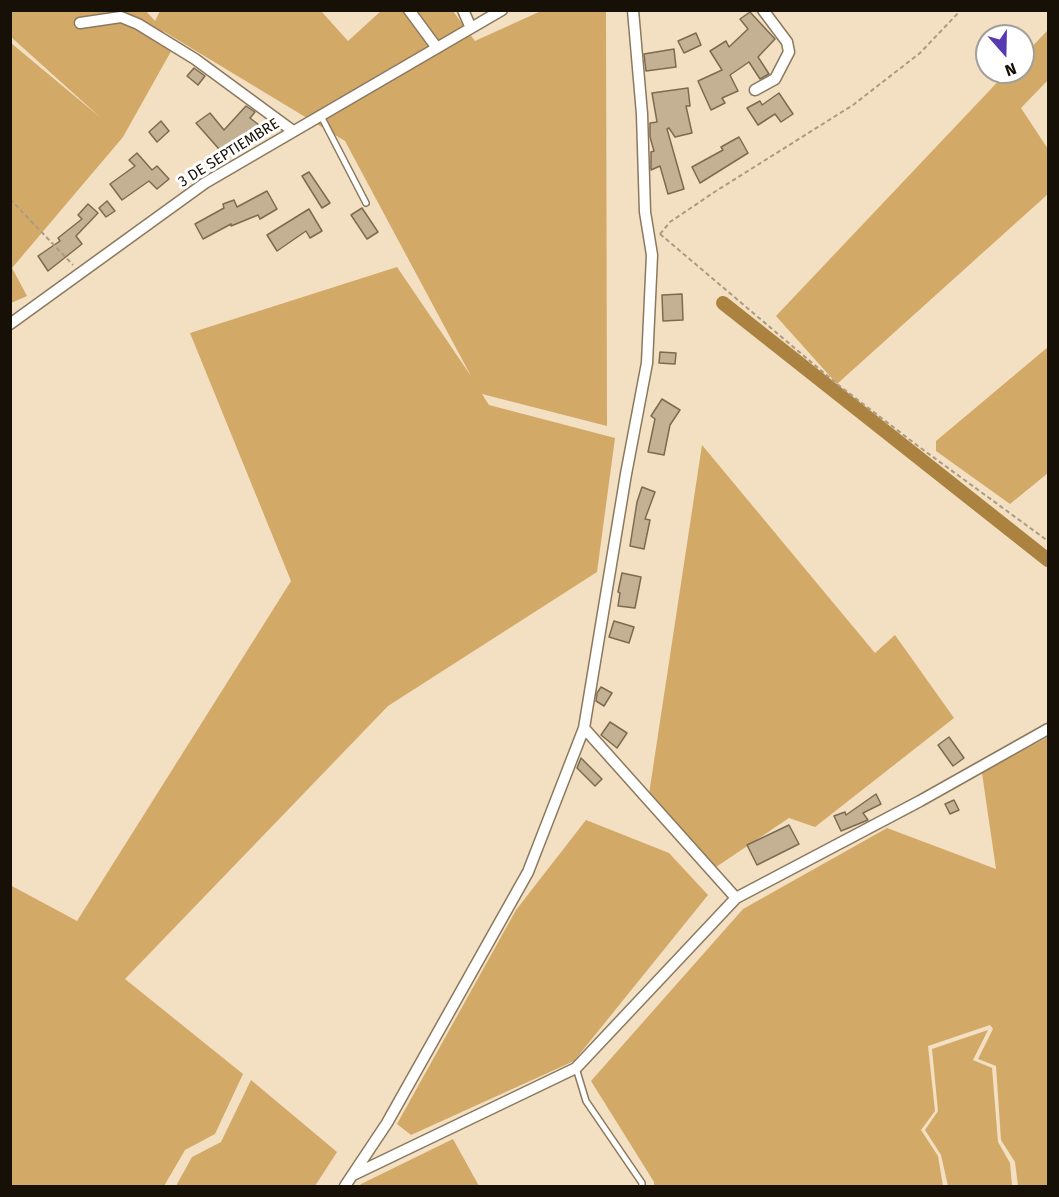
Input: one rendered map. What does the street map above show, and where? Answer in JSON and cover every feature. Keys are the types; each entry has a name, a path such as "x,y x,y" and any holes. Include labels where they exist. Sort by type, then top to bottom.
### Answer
{"street":[{"path":"409,10 437,48"},
{"path":"463,10 473,27"},
{"path":"345,1186 387,1123 528,872 584,728 626,474 647,363 652,255 646,223 642,114 633,10"},
{"path":"755,90 775,79 789,52 787,42 763,10"},
{"name":"3 DE SEPTIEMBRE","path":"10,324 205,183 500,11"},
{"path":"80,23 121,17 138,24 195,59 293,131"},
{"path":"584,728 736,898"},
{"path":"353,1175 576,1068 736,898 920,801 1048,729"}],"lane":[{"path":"321,116 366,203"},
{"path":"576,1068 586,1101 642,1182 642,1186"}],"path":[{"path":"660,234 670,222 716,191 853,105 920,53 961,10"},
{"path":"10,199 81,274"},
{"path":"646,223 837,384 1048,541"}],"shaded area":[{"path":"11,10 146,11 155,21 160,11 321,11 348,41 381,11 453,11 475,41 541,11 606,11 607,426 482,394 489,405 615,438 597,572 388,706 125,979 243,1074 215,1134 185,1150 164,1186 11,1186 10,885 77,921 291,581 190,333 397,267 471,376 345,141 163,31 174,46 123,137 12,268 27,296 11,303 11,43 101,118 11,37"},
{"path":"1048,30 1048,80 1021,108 1048,149 1048,194 837,384 776,316 996,84 1035,84 1035,44"},
{"path":"1048,347 1048,473 1010,504 936,451 936,441"},
{"path":"702,445 875,653 895,635 954,718 815,827 789,818 713,869 649,794"},
{"path":"1048,737 1048,1186 1018,1186 1015,1162 1001,1140 996,1066 978,1059 993,1029 990,1025 928,1046 935,1111 921,1130 938,1156 943,1186 654,1186 654,1182 591,1081 743,909 887,828 996,869 982,773"},
{"path":"586,820 669,853 708,895 574,1061 411,1135 397,1124 516,910"},
{"path":"988,1030 973,1060 992,1068 998,1142 1010,1163 1012,1186 948,1186 941,1155 925,1130 938,1111 932,1049"},
{"path":"251,1080 337,1152 315,1186 176,1186 192,1157 221,1142"},
{"path":"453,1139 479,1186 359,1186 361,1184"}],"building":[{"path":"750,12 775,39 758,57 769,74 760,79 749,62 730,75 738,91 722,98 725,103 711,110 698,81 722,70 710,51 726,41 729,47 748,29 740,19"},
{"path":"696,33 701,45 684,53 678,41"},
{"path":"674,49 676,67 646,71 644,54"},
{"path":"194,68 205,76 198,85 187,76"},
{"path":"688,88 690,106 686,106 692,133 675,137 669,128 667,129 684,189 668,194 660,166 651,170 651,152 654,151 650,137 650,123 657,122 652,93"},
{"path":"779,93 793,114 781,122 775,114 758,125 747,108 760,101 762,105"},
{"path":"246,106 255,112 250,118 259,125 226,157 196,123 210,113 224,130"},
{"path":"161,121 169,131 157,142 149,132"},
{"path":"739,137 748,153 700,183 692,167 723,150 721,147"},
{"path":"137,153 152,170 157,166 169,179 157,189 149,181 122,200 110,184 135,166 129,160"},
{"path":"309,172 330,203 322,208 302,176"},
{"path":"267,191 277,209 260,219 258,215 231,226 231,224 203,239 195,224 224,208 223,204 234,200 237,207"},
{"path":"107,201 115,211 106,217 99,208"},
{"path":"88,204 98,213 76,236 82,244 48,271 38,256 60,241 58,238 82,219 78,215"},
{"path":"362,208 378,232 367,239 351,215"},
{"path":"309,209 322,231 310,238 306,231 277,251 267,235"},
{"path":"682,294 683,320 663,321 662,295"},
{"path":"660,352 676,353 675,364 659,363"},
{"path":"662,399 680,410 670,425 664,455 648,452 655,419 651,416"},
{"path":"642,487 655,492 645,519 650,520 644,549 630,546 637,502"},
{"path":"622,573 641,577 635,608 618,606"},
{"path":"614,621 634,627 629,643 609,637"},
{"path":"601,687 612,693 604,706 596,701"},
{"path":"610,722 627,733 617,748 601,735"},
{"path":"949,737 964,758 953,766 938,745"},
{"path":"581,758 602,779 595,786 577,768"},
{"path":"876,794 881,804 863,813 868,820 841,831 834,816 845,812 846,815"},
{"path":"954,800 959,810 950,814 945,804"},
{"path":"789,825 799,844 757,865 747,845"}],"waterway":[{"path":"723,303 1048,560"}]}
